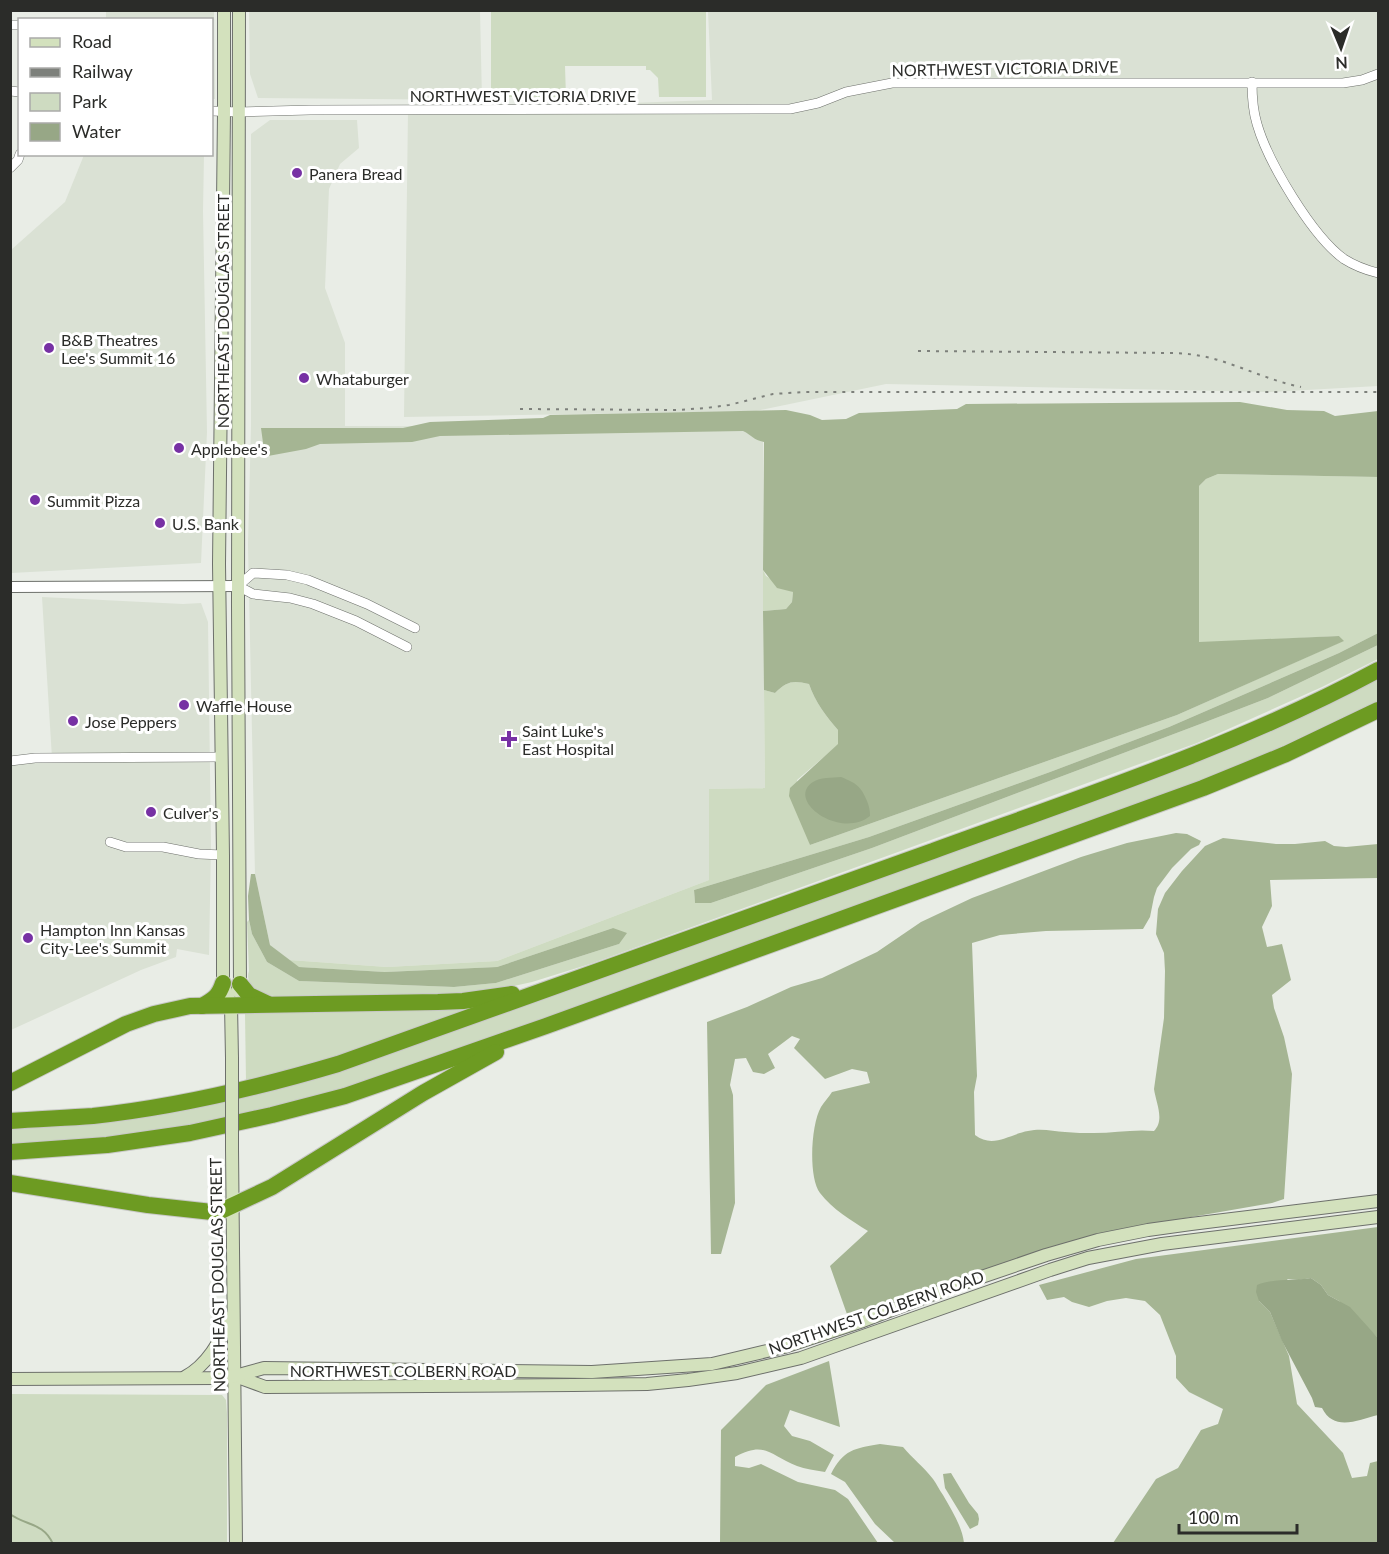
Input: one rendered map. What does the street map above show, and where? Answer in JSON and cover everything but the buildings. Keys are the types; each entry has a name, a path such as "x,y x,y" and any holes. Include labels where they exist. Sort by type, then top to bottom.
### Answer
{"highway":[{"path":"10,1121 92,1116 156,1107 274,1083 338,1064 1126,781 1267,724 1378,670"},
{"path":"10,1152 107,1145 190,1133 345,1096 546,1026 1203,788 1286,754 1378,710"},
{"path":"10,1083 126,1024 154,1014 190,1006 463,1000 509,995 574,980"},
{"path":"202,1006 219,994 223,984"},
{"path":"240,984 249,994 268,1005"},
{"path":"10,1183 177,1209 212,1212 223,1210 272,1187 423,1093 546,1026"}],"main road":[{"name":"NORTHEAST DOUGLAS STREET","path":"224,10 218,111 221,757 223,984 231,1005 236,1544"},
{"name":"NORTHEAST DOUGLAS STREET","path":"231,1005 240,984 239,10"},
{"name":"NORTHWEST COLBERN ROAD","path":"10,1379 216,1378 235,1376 264,1368 592,1371 712,1364 784,1347 863,1321 955,1286 1098,1240 1191,1224 1378,1202"},
{"name":"NORTHWEST COLBERN ROAD","path":"235,1376 265,1387 647,1384 688,1380 737,1373 801,1358 1088,1258 1162,1244 1378,1217"},
{"path":"183,1378 194,1372 211,1355 234,1312"},
{"path":"687,1366 688,1380"}],"street":[{"name":"NORTHWEST VICTORIA DRIVE","path":"218,111 790,109 818,103 846,92 892,82 1343,83 1362,80 1378,74"},
{"path":"1252,82 1256,122 1264,146 1309,220 1325,241 1345,259 1378,273"},
{"path":"10,168 19,156"},
{"path":"238,586 253,573 287,575 308,580 367,604 415,628"},
{"path":"10,587 238,586 253,594 290,598 313,604 356,621 407,647"},
{"path":"10,761 35,758 221,757"},
{"path":"110,842 126,847 163,847 192,854 223,855"}],"shaded area":[{"path":"106,11 214,11 215,99 213,99 213,18 106,18"},
{"path":"249,11 480,11 482,100 258,98 250,74"},
{"path":"708,11 1378,11 1378,386 1271,392 886,384 756,411 404,417 408,111 712,100"},
{"name":"Saint Luke's East Hospital","path":"270,120 357,120 359,148 340,164 329,189 325,288 345,343 345,426 763,427 765,788 709,789 709,880 497,961 387,967 289,960 270,945 255,874 248,545 251,426 251,134"},
{"path":"84,156 204,156 207,432 201,563 11,573 11,250 65,202"},
{"path":"1240,402 1287,410 1324,411 1335,416 1378,411 1378,477 1218,474 1206,479 1199,486 1199,642 1339,636 1344,641 1177,715 810,845 789,796 790,788 838,744 838,730 814,697 809,684 790,682 775,693 764,690 763,611 786,609 792,602 793,592 777,588 763,570 764,442 743,431 440,436 412,442 320,444 268,456 264,450 261,428 403,428 430,422 543,418 550,415 786,410 822,420 846,419 859,413 957,409 966,404"},
{"path":"42,597 201,603 208,622 211,846 209,955 177,949 176,957 141,970 11,1030 10,759 52,758"},
{"path":"1378,633 1378,645 1268,698 872,848 711,903 695,903 694,890 869,837 1050,772 1169,727 1339,653"},
{"path":"1176,833 1187,834 1201,841 1172,868 1157,888 1150,917 1143,929 1046,931 1000,935 972,943 977,1076 974,1092 975,1135 988,1141 995,1141 1038,1130 1083,1133 1154,1131 1159,1122 1154,1089 1164,1018 1165,971 1164,953 1156,934 1158,909 1165,893 1182,871 1205,846 1223,838 1276,844 1325,841 1334,846 1346,847 1378,844 1378,878 1270,880 1272,906 1262,927 1267,947 1282,944 1291,980 1272,995 1292,1074 1284,1199 1128,1228 852,1319 848,1317 830,1266 868,1231 836,1209 820,1193 814,1175 812,1150 818,1115 832,1092 870,1083 867,1072 852,1069 825,1079 794,1048 800,1039 792,1036 768,1054 775,1068 764,1074 753,1072 746,1058 735,1059 730,1085 733,1095 735,1203 721,1254 711,1254 707,1022 791,987 822,978 877,952 921,922 972,898 1081,857 1127,843"},
{"path":"251,874 255,874 270,945 299,967 385,972 497,967 613,928 627,933 619,944 496,983 454,987 299,981 267,962 252,934 248,896"},
{"path":"1378,1227 1378,1338 1311,1278 1288,1279 1259,1301 1270,1312 1289,1356 1297,1404 1343,1453 1352,1478 1367,1476 1370,1463 1378,1461 1378,1543 1113,1543 1156,1479 1178,1468 1201,1430 1218,1424 1223,1409 1189,1392 1176,1378 1176,1356 1160,1315 1145,1301 1126,1298 1089,1307 1064,1297 1047,1300 1039,1285 1136,1259"},
{"path":"829,1361 840,1427 790,1410 784,1426 792,1436 810,1441 834,1455 825,1472 797,1466 768,1451 761,1450 745,1452 735,1457 735,1466 749,1468 761,1464 798,1482 835,1490 848,1499 878,1543 720,1543 721,1430 766,1385"},
{"path":"880,1444 903,1447 936,1483 956,1519 964,1543 895,1543 875,1524 845,1482 831,1474 845,1455 863,1447"},
{"path":"951,1473 978,1514 978,1525 970,1529 945,1488 943,1474"}],"green space":[{"path":"491,11 706,11 706,97 659,97 658,78 650,70 646,70 646,66 565,66 566,97 491,97"},
{"path":"1218,474 1378,477 1378,633 1339,653 1169,727 1050,772 869,837 694,890 695,903 711,903 872,848 1203,723 1268,698 1378,645 1378,659 1322,687 1197,743 593,963 532,982 463,994 274,996 259,991 249,981 247,922 249,920 252,934 267,962 299,981 454,987 496,983 619,944 613,928 497,967 385,972 298,967 289,960 387,967 497,961 709,880 709,789 765,788 764,690 775,693 790,682 809,684 814,697 838,730 839,744 797,780 810,845 1177,715 1343,641 1339,636 1199,643 1199,486 1206,479"},
{"path":"763,570 766,576 793,592 792,602 786,609 763,611"},
{"path":"1378,679 1378,701 1255,759 1186,787 495,1038 339,1091 189,1127 94,1140 11,1147 11,1126 286,1085 1184,767 1282,726"},
{"path":"486,1003 355,1050 246,1081 245,1014 251,1012"},
{"path":"11,1394 222,1395 226,1400 227,1414 227,1543 11,1543"}],"water":[{"path":"841,777 860,788 868,803 870,816 858,822 844,823 831,821 811,807 806,798 806,790 813,782 823,778"},
{"path":"1311,1278 1321,1285 1328,1295 1350,1307 1378,1338 1378,1415 1340,1422 1333,1420 1322,1408 1315,1407 1270,1312 1259,1301 1256,1292 1257,1285 1277,1280"}],"waterway":[{"path":"10,1514 39,1528 53,1544"}],"railway":[{"path":"918,351 1182,353 1216,359 1301,387"},
{"path":"520,409 678,410 729,405 773,394 804,392 1378,392"}],"place":[{"name":"Panera Bread","path":"297,173"},
{"name":"B&B Theatres Lee's Summit 16","path":"49,348"},
{"name":"Whataburger","path":"304,378"},
{"name":"Applebee's","path":"179,448"},
{"name":"Summit Pizza","path":"35,500"},
{"name":"U.S. Bank","path":"160,523"},
{"name":"Waffle House","path":"184,705"},
{"name":"Jose Peppers","path":"73,721"},
{"name":"Saint Luke's East Hospital","path":"509,739"},
{"name":"Culver's","path":"151,812"},
{"name":"Hampton Inn Kansas City-Lee's Summit","path":"28,938"}]}
